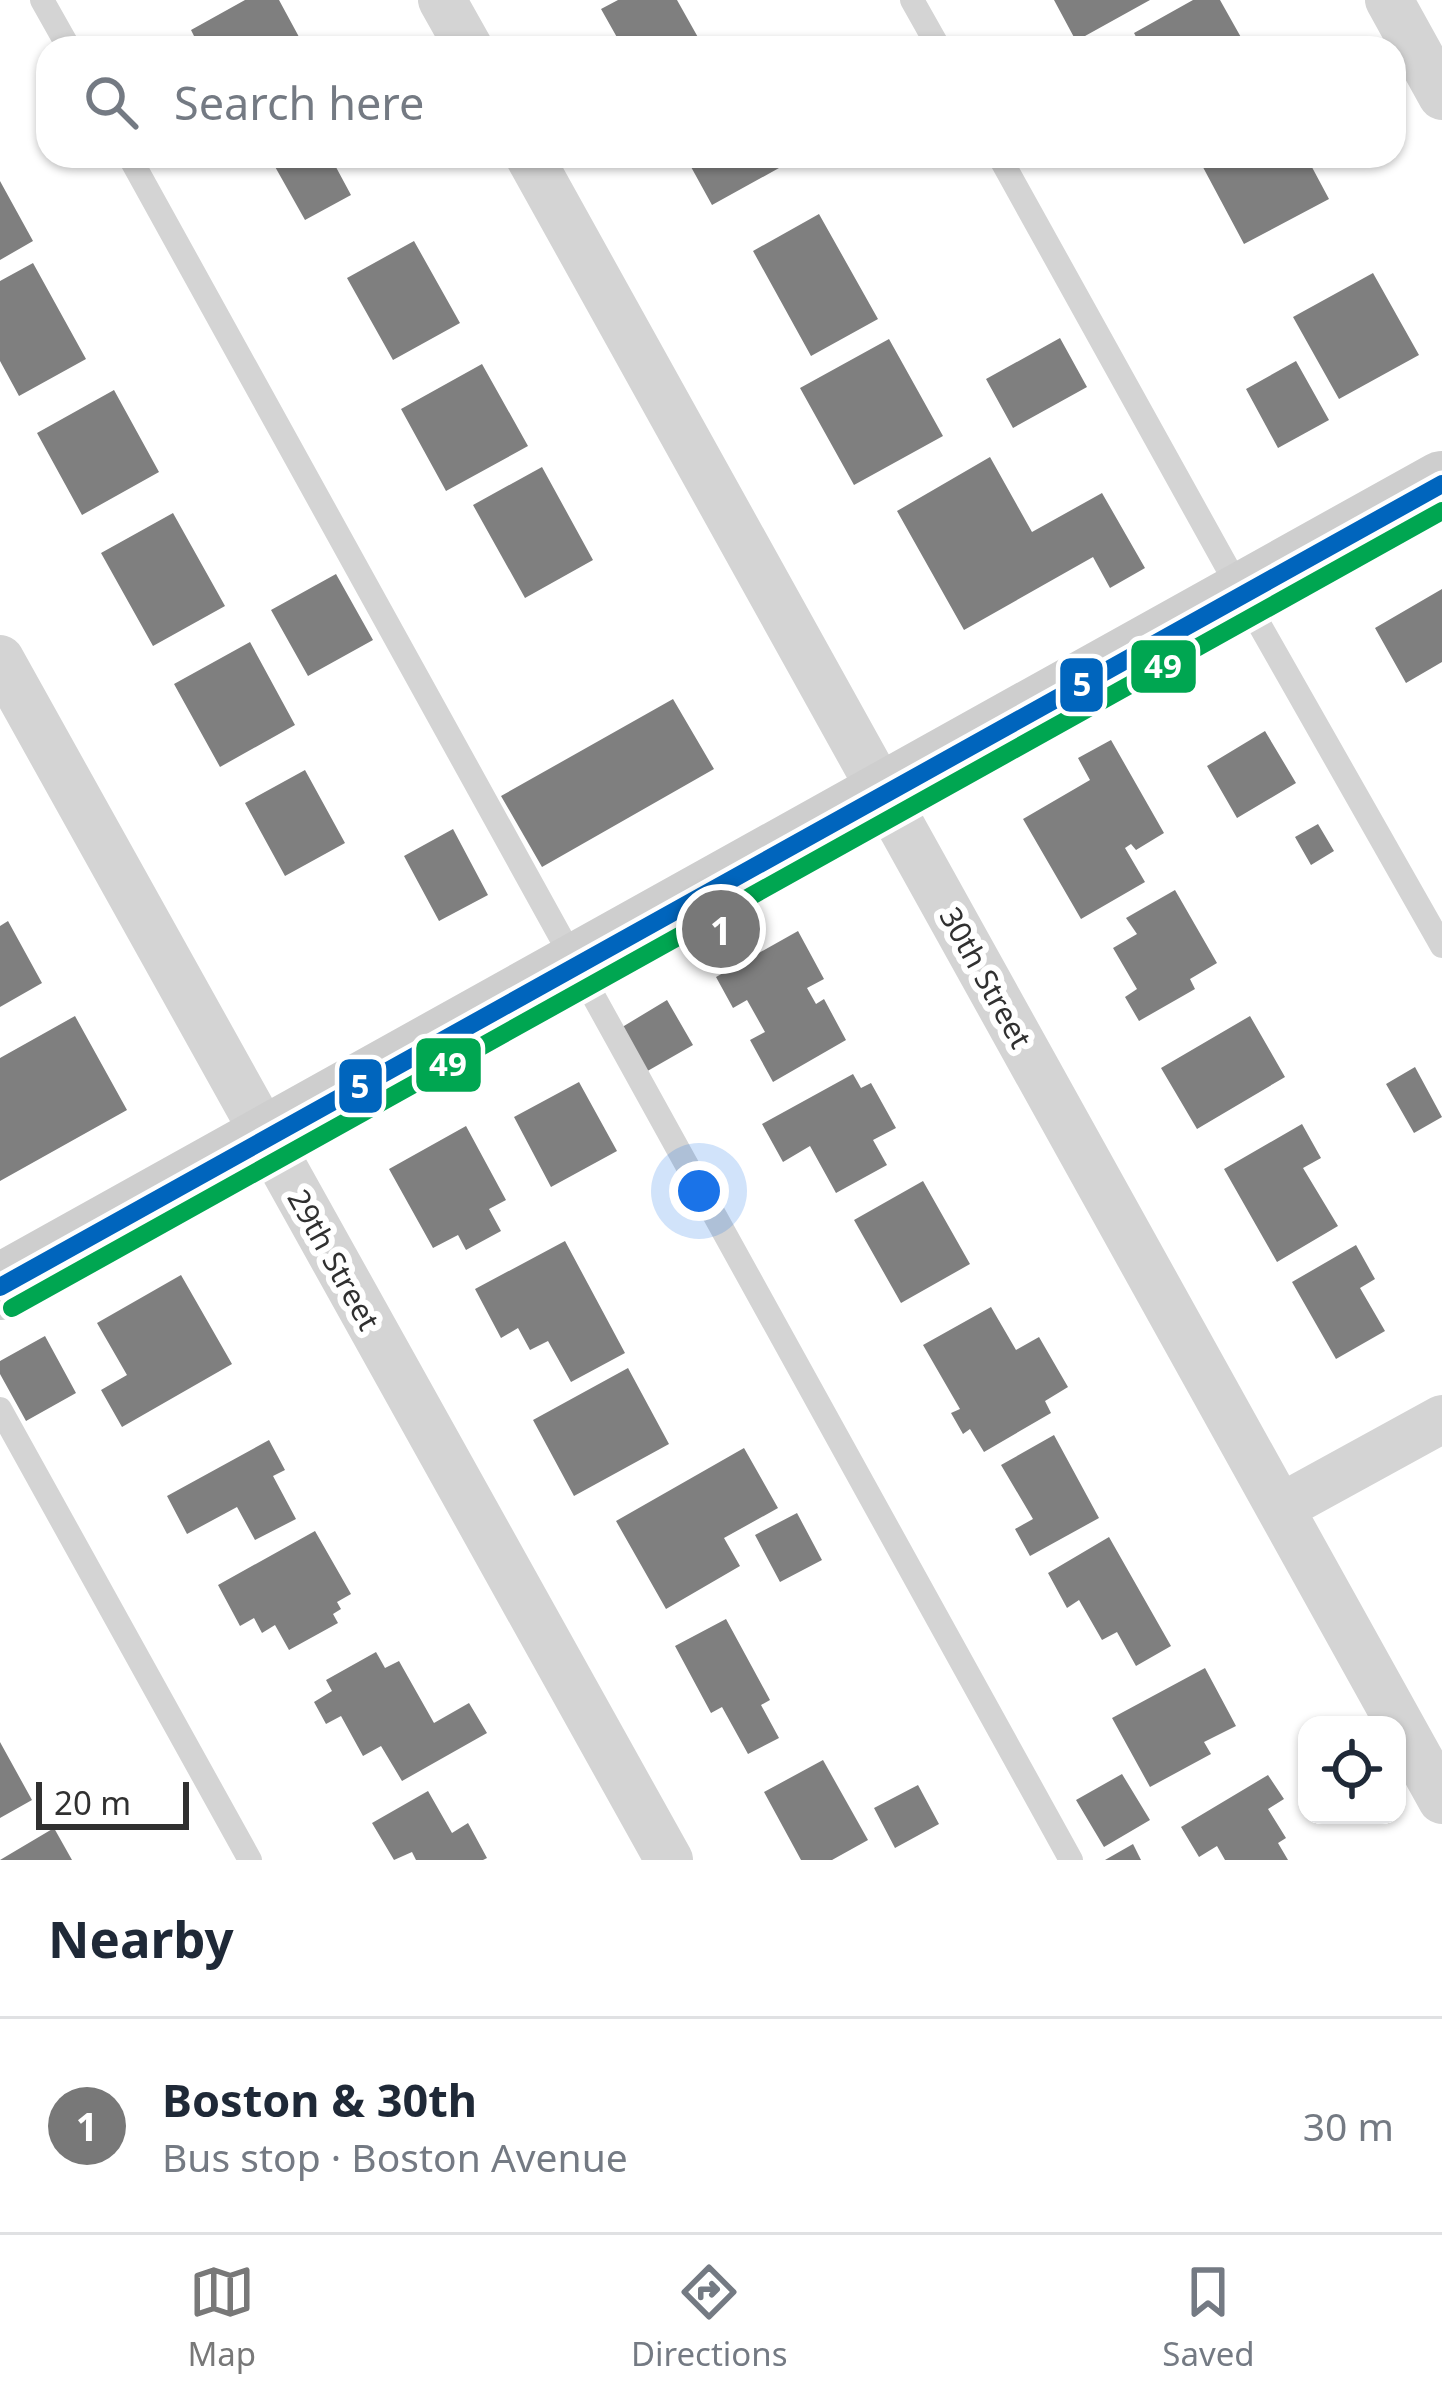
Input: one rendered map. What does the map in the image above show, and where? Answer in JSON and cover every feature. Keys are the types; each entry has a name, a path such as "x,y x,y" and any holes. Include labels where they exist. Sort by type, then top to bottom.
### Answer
{"street":[{"path":"442,0 462,36"},
{"path":"1389,0 1442,96"},
{"name":"30th Street","path":"536,168 1442,1800"},
{"path":"0,1287 1442,484"},
{"name":"29th Street","path":"0,659 669,1860"},
{"path":"1280,1508 1442,1419"}],"lane":[{"path":"42,0 62,36"},
{"path":"912,0 932,36"},
{"path":"135,168 1071,1860"},
{"path":"1006,168 1442,946"},
{"path":"0,1409 250,1860"}],"building":[{"path":"245,0 279,0 298,36 194,36 191,30"},
{"path":"618,0 677,0 697,36 616,36 601,9"},
{"path":"1054,0 1150,0 1085,36 1073,36"},
{"path":"1193,0 1220,0 1240,36 1136,36"},
{"path":"276,168 336,168 351,195 305,220"},
{"path":"692,168 779,168 712,205"},
{"path":"1203,168 1312,168 1329,199 1244,244"},
{"path":"0,181 33,241 0,260"},
{"path":"819,214 878,319 811,356 753,251"},
{"path":"414,241 460,323 393,360 347,278"},
{"path":"33,263 86,359 19,396 0,361 0,281"},
{"path":"1373,273 1419,355 1339,399 1293,317"},
{"path":"1060,338 1087,387 1013,428 986,379"},
{"path":"889,339 943,436 854,485 800,388"},
{"path":"1296,361 1329,420 1278,448 1246,389"},
{"path":"482,364 528,446 446,491 401,409"},
{"path":"114,390 159,472 82,515 37,433"},
{"path":"990,457 1032,532 1102,493 1145,568 1110,588 1093,557 964,630 897,511"},
{"path":"542,467 593,560 525,598 473,505"},
{"path":"173,513 225,606 153,646 101,553"},
{"path":"336,574 373,640 308,676 271,610"},
{"path":"1442,589 1442,662 1406,683 1375,628"},
{"path":"250,642 295,725 220,767 174,684"},
{"path":"673,699 714,769 542,867 501,796"},
{"path":"1265,731 1296,783 1237,818 1207,766"},
{"path":"1111,740 1164,833 1136,850 1131,844 1125,848 1145,882 1081,919 1023,819 1090,780 1078,758"},
{"path":"305,770 345,843 285,876 245,803"},
{"path":"1318,824 1334,851 1311,865 1295,837"},
{"path":"453,829 488,895 439,921 404,856"},
{"path":"1175,890 1217,963 1190,979 1195,989 1139,1021 1125,997 1137,989 1113,948 1137,934 1126,918"},
{"path":"8,921 42,983 0,1007 0,926"},
{"path":"798,931 824,979 807,988 816,1004 824,999 846,1040 773,1082 750,1040 765,1032 747,1000 733,1008 716,977"},
{"path":"667,1000 693,1045 644,1073 619,1029"},
{"path":"75,1016 127,1110 0,1181 0,1058"},
{"path":"1250,1016 1285,1077 1197,1129 1161,1068"},
{"path":"1415,1067 1442,1117 1414,1133 1386,1084"},
{"path":"853,1074 861,1088 871,1083 896,1128 873,1140 887,1165 836,1193 810,1146 783,1162 762,1124"},
{"path":"579,1082 617,1151 551,1187 514,1117"},
{"path":"1302,1124 1321,1158 1303,1168 1338,1226 1277,1262 1224,1169"},
{"path":"466,1126 506,1200 489,1209 501,1231 466,1250 458,1235 433,1248 389,1169"},
{"path":"923,1181 970,1264 901,1303 854,1220"},
{"path":"565,1241 625,1353 571,1382 548,1341 530,1350 518,1328 501,1338 475,1289"},
{"path":"1356,1245 1375,1279 1360,1288 1385,1331 1336,1359 1292,1282"},
{"path":"181,1275 232,1364 122,1427 101,1390 127,1375 97,1323"},
{"path":"991,1307 1016,1350 1039,1337 1068,1387 1045,1401 1051,1413 984,1452 970,1429 963,1434 951,1413 960,1409 923,1345"},
{"path":"45,1336 76,1393 26,1421 0,1374 0,1361"},
{"path":"628,1368 669,1444 574,1496 533,1420"},
{"path":"1054,1435 1099,1518 1030,1556 1015,1529 1033,1519 1001,1465"},
{"path":"269,1440 285,1470 273,1476 296,1519 255,1540 237,1507 187,1534 167,1496"},
{"path":"744,1448 778,1508 724,1538 740,1566 666,1609 616,1521"},
{"path":"797,1513 822,1560 780,1582 755,1535"},
{"path":"315,1531 351,1594 337,1602 341,1609 333,1614 338,1623 289,1650 275,1625 262,1633 254,1618 240,1626 218,1585"},
{"path":"1109,1537 1171,1646 1136,1666 1117,1632 1102,1640 1079,1600 1067,1608 1048,1573"},
{"path":"726,1619 770,1700 761,1705 779,1738 748,1754 722,1707 711,1713 675,1646"},
{"path":"376,1652 385,1668 399,1661 434,1723 469,1703 487,1733 402,1781 381,1746 363,1756 341,1716 326,1724 314,1702 332,1691 326,1680"},
{"path":"1205,1668 1236,1726 1204,1742 1211,1754 1150,1787 1112,1718"},
{"path":"0,1742 32,1800 0,1818"},
{"path":"823,1760 868,1840 832,1860 801,1860 764,1792"},
{"path":"1122,1774 1150,1820 1104,1847 1076,1800"},
{"path":"1268,1775 1284,1799 1268,1809 1286,1838 1278,1843 1288,1860 1225,1860 1217,1846 1199,1857 1181,1827"},
{"path":"918,1785 939,1824 895,1848 874,1808"},
{"path":"428,1791 452,1833 468,1823 487,1858 416,1860 412,1852 394,1860 372,1823"},
{"path":"54,1828 72,1860 0,1860"},
{"path":"1133,1844 1141,1860 1105,1860"}],"transit line":[{"name":"5","path":"0,1287 1442,484"},
{"name":"49","path":"12,1308 1442,511"}],"place":[{"name":"Boston & 30th","path":"721,929"}]}
